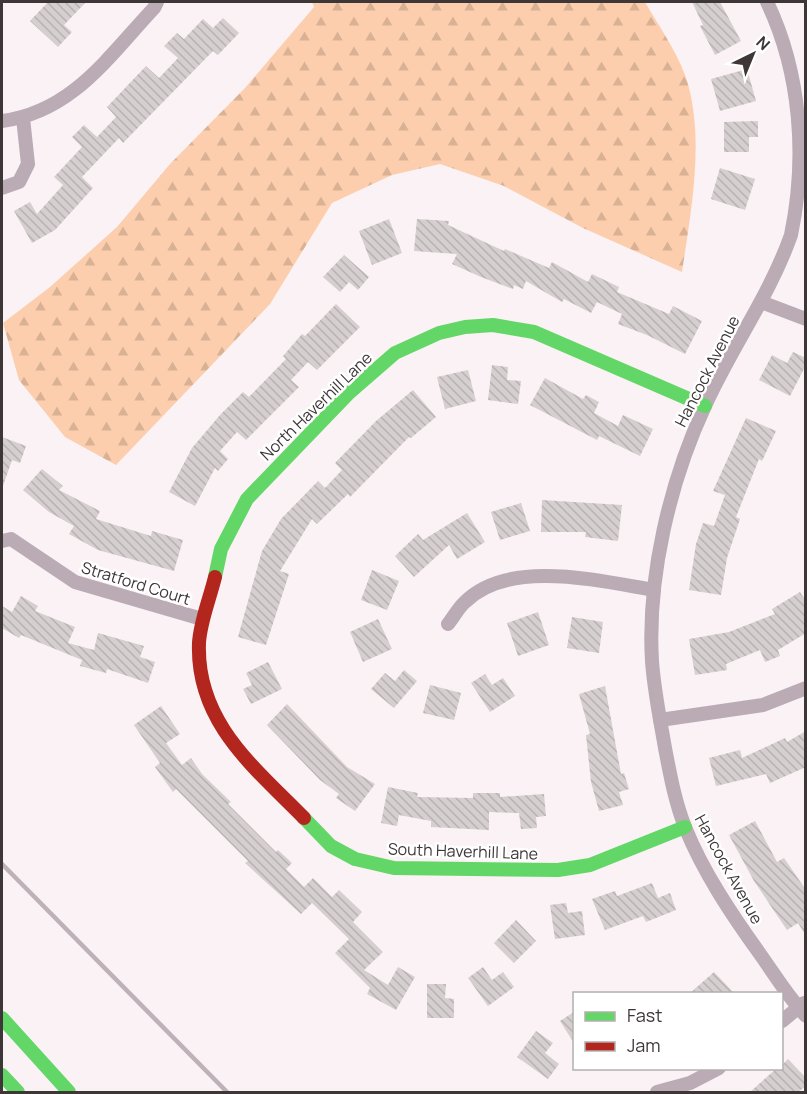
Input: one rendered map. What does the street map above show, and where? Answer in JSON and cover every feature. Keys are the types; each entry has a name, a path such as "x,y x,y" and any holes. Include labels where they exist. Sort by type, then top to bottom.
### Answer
{"street":[{"path":"2,121 31,117 73,94 154,8 157,2"},
{"name":"Hancock Avenue","path":"767,2 784,38 797,79 804,127 802,190 791,235 760,302 705,406 671,498 654,590 652,660 672,786 685,827 740,926 803,1009"},
{"path":"2,188 19,182 28,164 22,118"},
{"path":"760,302 806,319"},
{"name":"North Haverhill Lane","path":"202,620 221,549 236,515 247,499 349,393 395,353 415,342 465,327 493,326 534,332 705,406"},
{"name":"Stratford Court","path":"2,541 11,539 75,582 202,620"},
{"path":"448,624 465,601 493,584 540,575 597,580 654,590"},
{"name":"South Haverhill Lane","path":"202,620 199,643 201,662 205,690 215,718 236,748 300,815 331,846 355,859 393,868 558,870 590,865 628,852 685,827"},
{"path":"660,720 763,705 806,688"},
{"path":"783,1020 803,1009"},
{"path":"2,1018 69,1092"},
{"path":"657,1092 690,1083 715,1070"},
{"path":"2,1075 18,1092"}],"green space":[{"path":"312,2 645,2 672,47 685,75 695,122 695,173 682,272 583,228 504,186 440,164 392,175 332,203 270,304 116,465 65,437 19,380 3,323 50,287 117,227 170,164 245,88 314,7"}],"building":[{"path":"48,2 86,2 64,25 72,32 58,47 30,21"},
{"path":"692,2 720,2 741,41 715,55 700,26 703,25"},
{"path":"223,18 239,33 218,55 213,51 123,143 119,138 82,177 93,188 55,230 32,243 14,211 30,202 37,214 63,185 54,177 82,147 72,137 84,125 97,137 116,117 107,107 146,66 159,78 178,58 164,46 177,33 184,39 203,19 213,28"},
{"path":"747,69 756,101 720,111 711,79"},
{"path":"758,121 758,137 749,137 749,152 724,152 724,122"},
{"path":"720,168 755,179 745,210 711,199"},
{"path":"389,219 402,253 372,265 359,231"},
{"path":"417,219 449,221 448,225 504,251 505,249 549,268 552,262 588,282 592,274 619,287 617,292 669,314 673,306 702,321 685,354 647,335 618,324 622,314 597,302 591,313 564,299 562,302 526,281 523,289 514,285 513,289 481,277 452,264 457,254 414,251"},
{"path":"344,255 369,277 358,290 349,282 340,292 323,277"},
{"path":"336,304 360,327 317,370 308,362 291,380 299,387 246,440 237,432 220,451 228,459 218,471 215,468 195,506 169,492 192,448 220,415 243,392 249,397 286,359 283,356 302,334 305,336"},
{"path":"793,352 806,358 806,365 790,396 759,380 772,355 787,363"},
{"path":"492,365 508,367 507,380 521,381 518,404 488,400"},
{"path":"468,370 476,401 445,409 437,377"},
{"path":"545,378 583,399 586,395 599,402 594,413 618,426 623,415 653,429 640,456 599,436 597,440 530,405"},
{"path":"413,390 436,417 411,438 409,437 350,497 348,494 317,524 312,519 280,571 289,574 266,645 238,637 262,551 281,519 318,481 325,488 342,470 335,463 376,421"},
{"path":"746,418 776,431 762,461 759,459 736,517 740,519 727,558 721,595 689,590 696,544 703,523 714,526 725,495 713,491"},
{"path":"2,437 26,446 20,463 12,460 3,486"},
{"path":"42,469 63,486 59,490 100,511 96,519 151,536 152,531 183,540 174,571 98,550 69,534 74,526 49,512 23,490"},
{"path":"542,500 622,505 618,541 585,537 586,532 541,532"},
{"path":"521,503 530,531 500,540 491,512"},
{"path":"467,513 485,542 457,559 449,545 414,577 395,556 418,534 423,540"},
{"path":"372,570 399,581 387,610 361,600"},
{"path":"800,592 806,601 806,633 778,650 780,656 765,662 760,650 726,664 727,670 695,675 689,639 729,632 775,614 772,609"},
{"path":"21,596 38,606 35,611 75,627 68,643 94,650 98,633 144,646 140,657 155,662 148,683 107,669 106,673 80,666 82,660 21,635 19,638 2,628 2,606 12,612"},
{"path":"538,612 549,645 518,656 507,623"},
{"path":"572,617 603,622 599,653 567,648"},
{"path":"378,619 392,649 363,662 350,632"},
{"path":"268,662 282,689 251,704 243,689 252,685 246,673"},
{"path":"404,670 417,681 394,708 371,689 385,673 395,681"},
{"path":"485,674 492,685 503,678 515,696 490,712 471,683"},
{"path":"430,685 461,693 454,720 423,713"},
{"path":"605,686 621,774 624,773 629,789 619,792 623,805 599,811 591,782 586,735 590,734 579,694"},
{"path":"287,704 347,767 375,784 355,811 336,798 339,794 320,780 267,725"},
{"path":"161,706 180,734 166,743 182,765 191,758 202,774 231,802 228,804 276,852 278,850 292,863 286,869 304,887 313,878 332,897 339,890 362,912 353,922 383,952 364,970 388,985 398,967 415,977 396,1010 367,994 370,988 335,953 349,939 312,903 301,914 245,863 248,861 176,789 173,792 155,767 160,763 134,725"},
{"path":"806,731 806,767 770,783 766,774 716,786 709,758 740,750 742,758 785,738 787,742"},
{"path":"388,787 418,793 417,797 473,798 473,793 500,793 500,797 544,794 546,816 536,817 537,828 521,829 519,813 489,812 489,830 431,827 431,821 399,815 397,826 381,823"},
{"path":"755,821 777,862 784,858 806,890 806,936 798,923 787,930 754,881 729,835"},
{"path":"652,883 658,898 670,893 676,910 646,922 643,916 605,930 592,899 615,891 617,896"},
{"path":"566,903 568,913 582,911 585,935 555,939 550,905"},
{"path":"516,920 536,941 514,963 494,943"},
{"path":"483,967 492,980 503,972 514,987 488,1006 468,978"},
{"path":"714,972 733,992 691,992"},
{"path":"427,984 446,984 445,998 454,999 454,1018 427,1018"},
{"path":"573,1013 573,1041 560,1021"},
{"path":"536,1031 553,1043 545,1053 559,1064 548,1079 517,1057"},
{"path":"788,1059 806,1078 806,1086 798,1092 750,1092 775,1070 783,1070 783,1064"}],"railway":[{"path":"2,864 227,1092"}],"traffic: fast":[{"path":"215,577 221,549 247,499 349,393 395,353 439,333 465,327 493,325 534,332 705,406"},
{"path":"304,818 331,846 355,859 394,868 558,870 590,865 685,827"},
{"path":"2,1018 69,1092"},
{"path":"2,1075 18,1092"}],"traffic: jam":[{"path":"215,577 203,618 199,643 201,671 207,696 218,720 232,741 248,761 304,818"}]}
